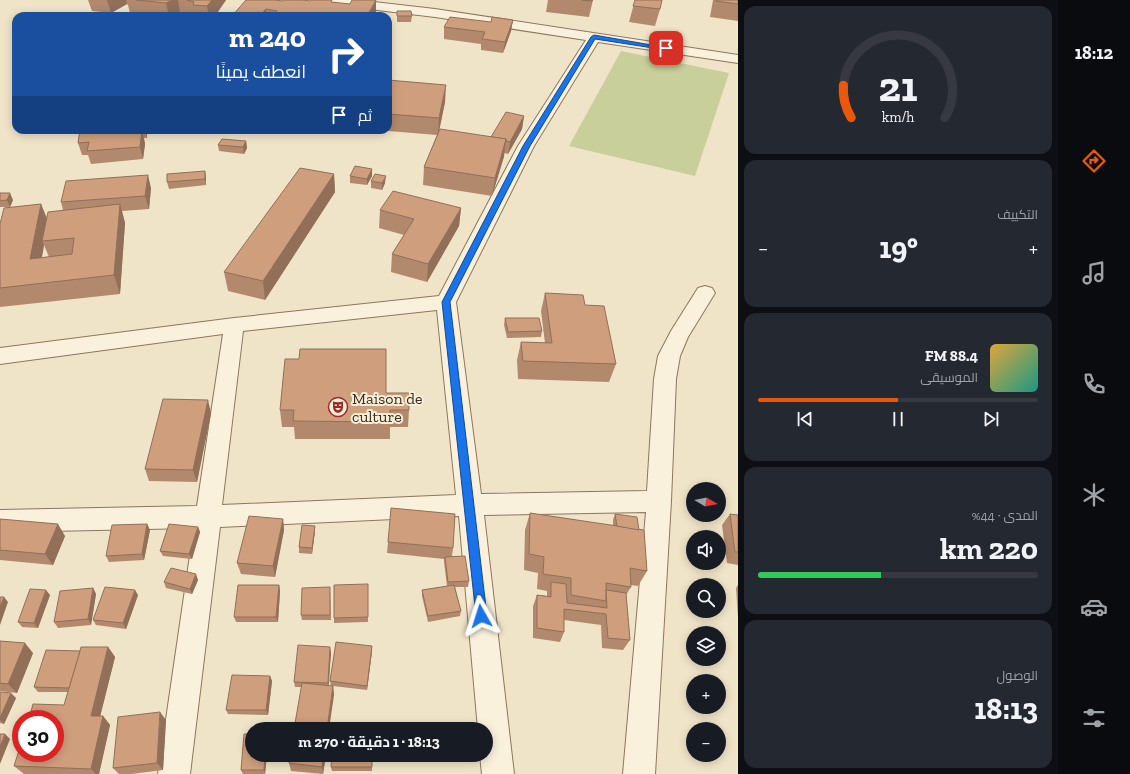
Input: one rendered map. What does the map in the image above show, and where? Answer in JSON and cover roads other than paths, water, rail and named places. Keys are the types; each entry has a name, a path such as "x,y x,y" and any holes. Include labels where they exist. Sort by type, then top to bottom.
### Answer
{"street":[{"path":"327,0 435,13 738,59"},
{"path":"435,13 444,0"},
{"path":"498,774 470,504 446,302 526,146 594,37"},
{"path":"639,774 659,501 665,379 669,356 678,336 705,293"},
{"path":"0,356 234,325 446,302"},
{"path":"174,774 234,325"},
{"path":"0,521 209,517 470,504 659,501"}],"place":[{"name":"Maison de culture","path":"338,407"}]}
